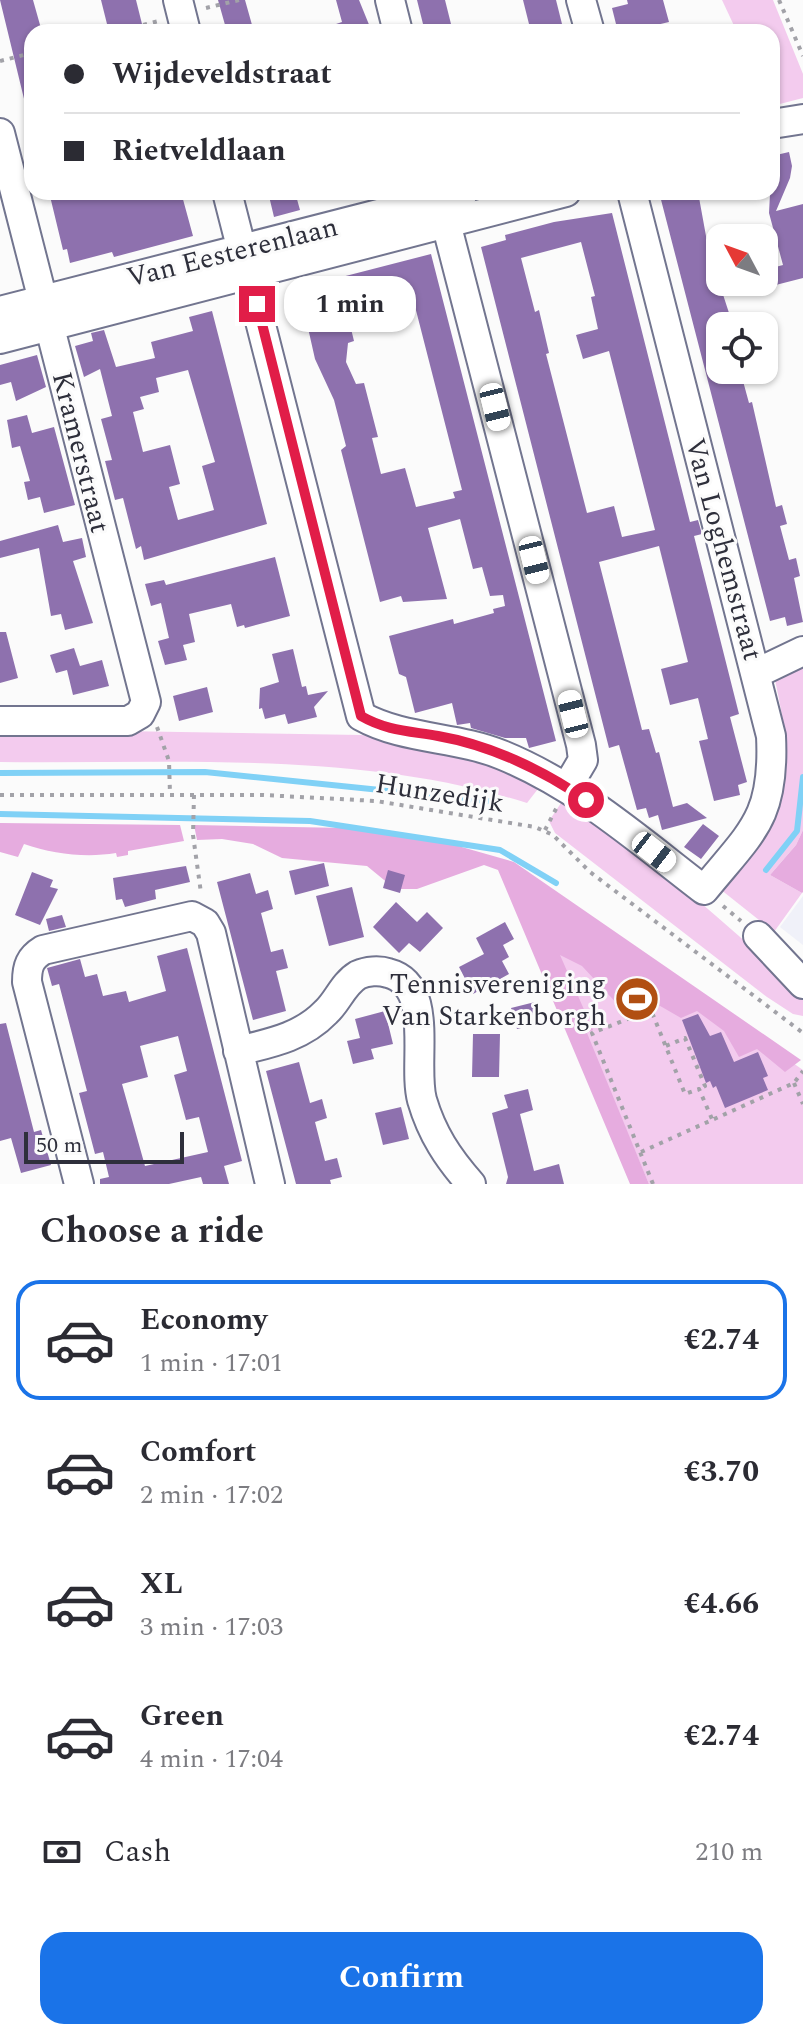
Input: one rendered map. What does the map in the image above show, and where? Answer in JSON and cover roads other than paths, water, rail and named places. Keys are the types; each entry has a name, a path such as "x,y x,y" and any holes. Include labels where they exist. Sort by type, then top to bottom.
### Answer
{"street":[{"path":"178,0 184,24"},
{"path":"390,0 396,24"},
{"path":"581,0 588,24"},
{"path":"780,122 803,118"},
{"name":"Kramerstraat","path":"0,133 145,695 140,714 128,721 0,721"},
{"path":"229,200 361,716 385,730 440,736 501,754 567,787 583,760 581,745 448,201"},
{"name":"Van Loghemstraat","path":"567,787 704,890 758,823 768,802 771,736 757,673 634,200"},
{"name":"Van Eesterenlaan","path":"0,311 46,312 250,275 448,201"},
{"name":"Van Eesterenlaan","path":"0,339 46,312 241,248 448,201"},
{"path":"757,673 803,651"},
{"path":"79,1184 27,982 27,969 32,957 43,950 179,916 192,916 205,923 211,933 270,1184"},
{"path":"758,936 803,984"},
{"path":"238,1051 287,1039 311,1026 359,975 377,970 393,974 406,983 416,998 421,1096 430,1126 447,1156 471,1184"}],"waterway":[{"path":"0,773 205,772 497,802"},
{"path":"766,870 797,831 803,777"},
{"path":"0,814 310,821 500,850 556,883"}],"place":[{"name":"Tennisvereniging Van Starkenborgh","path":"637,999"}]}
